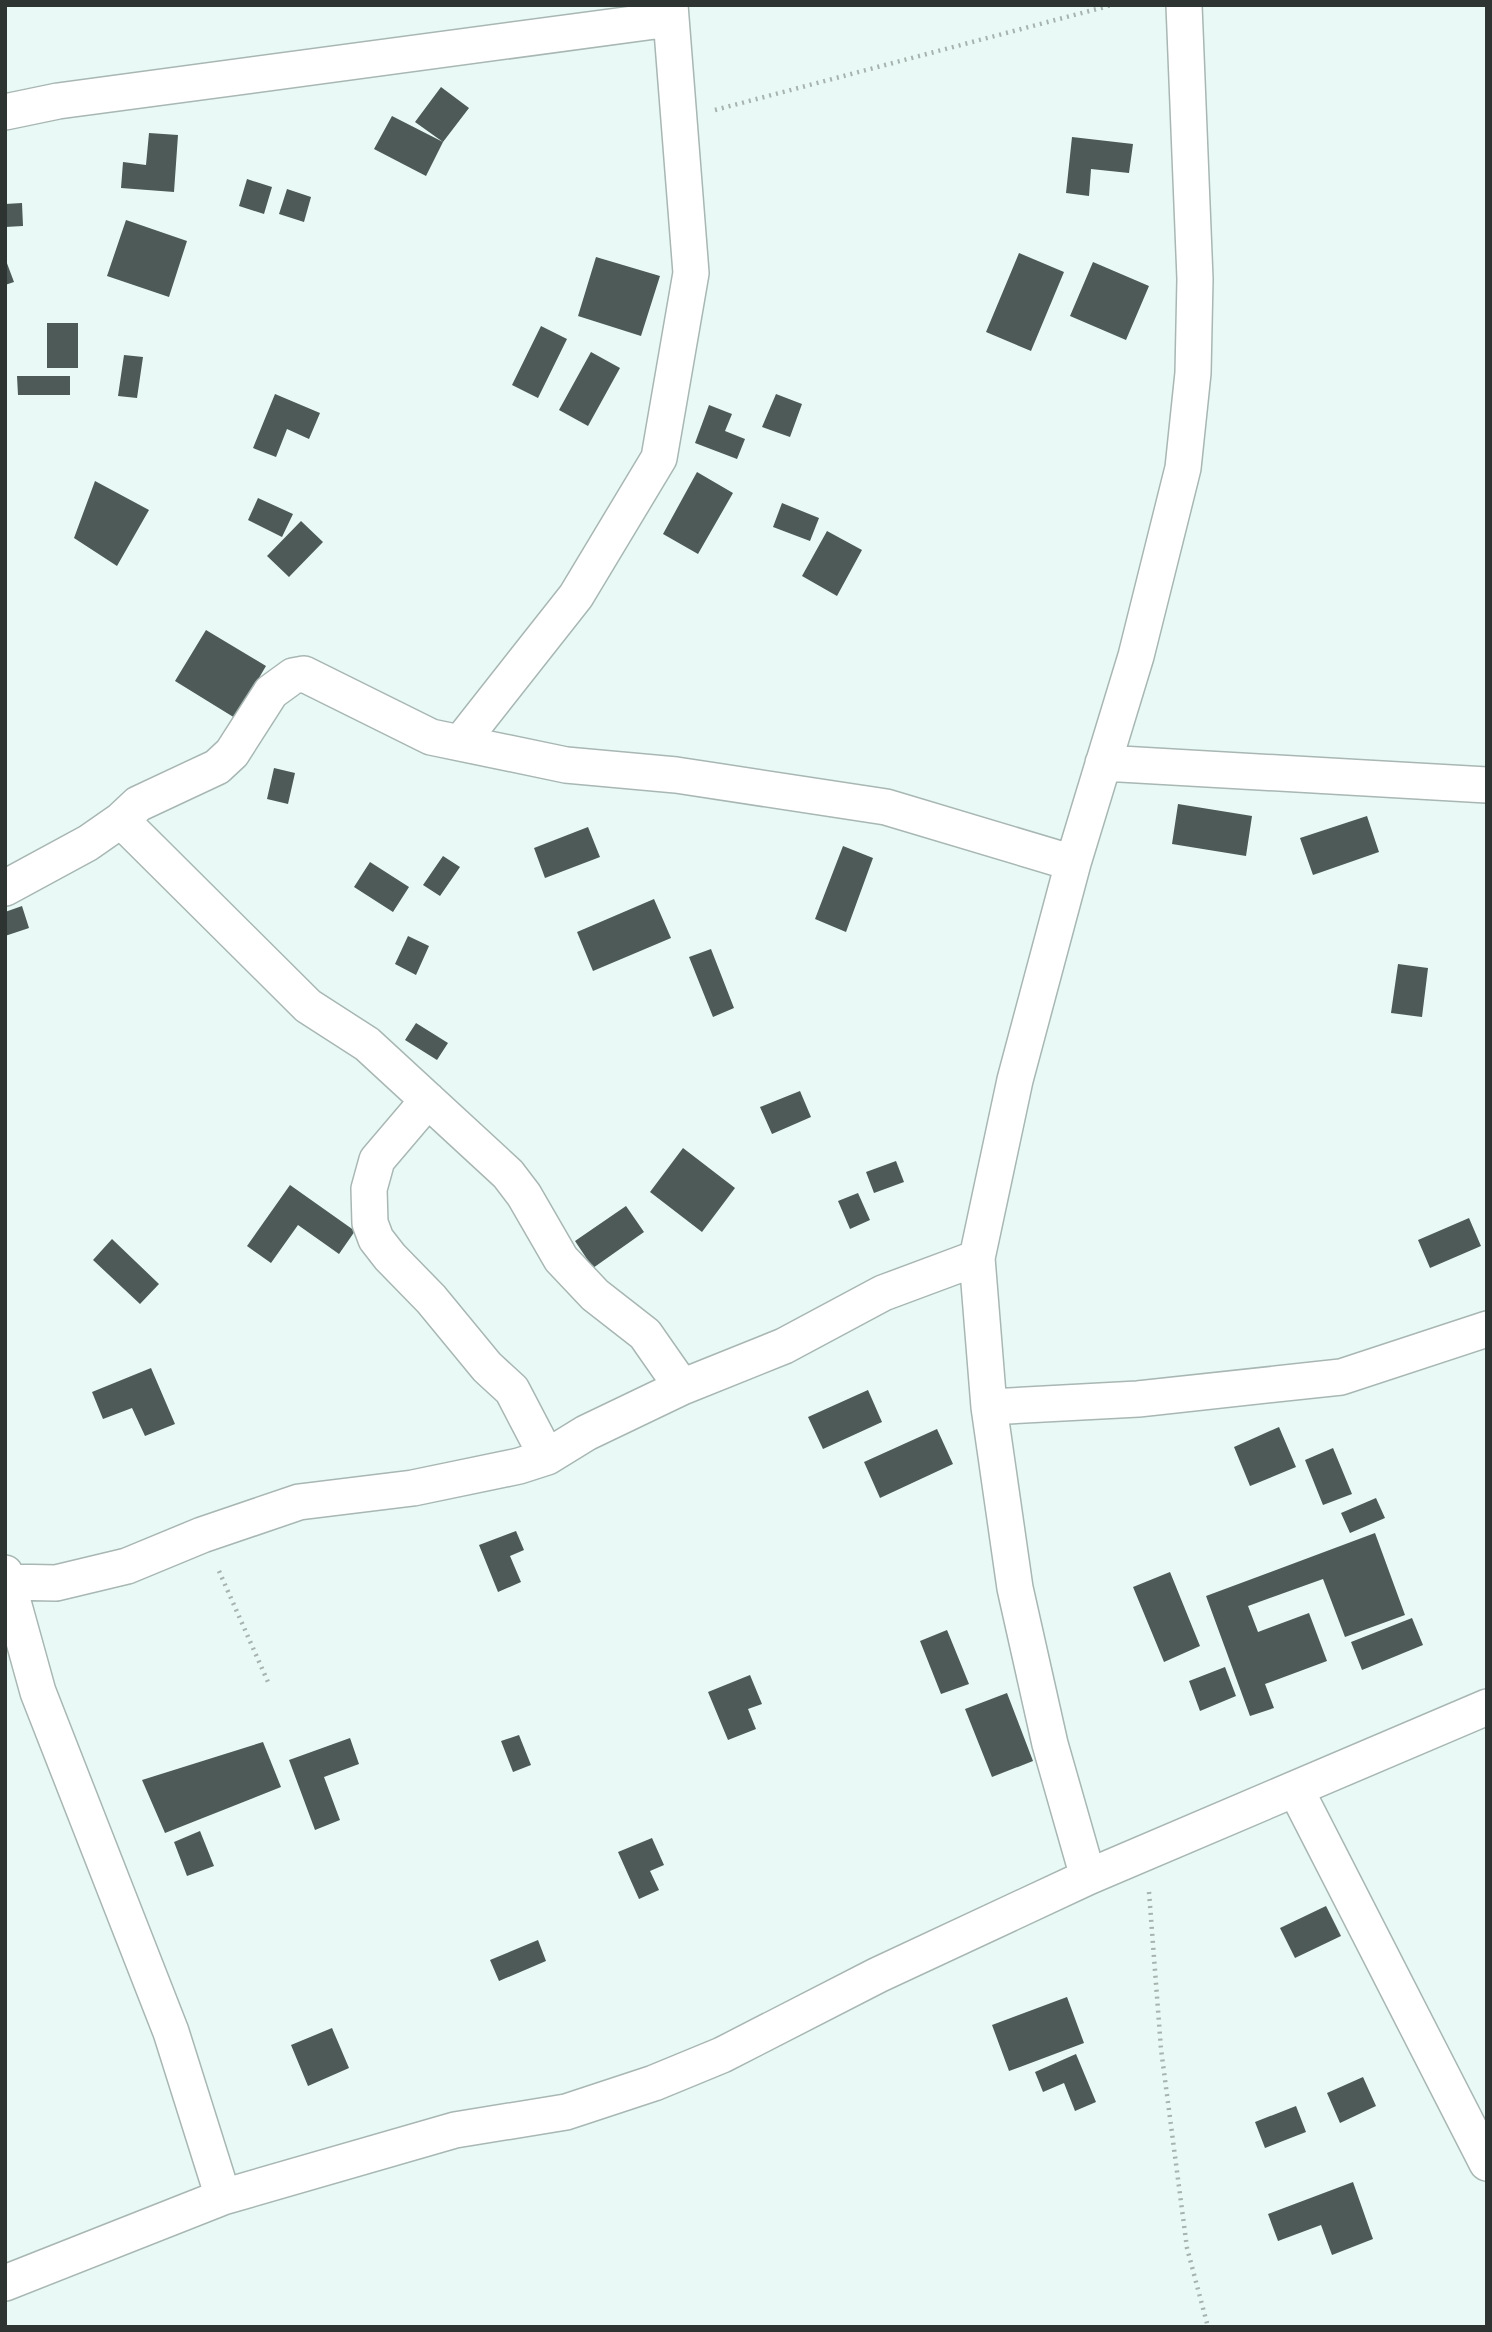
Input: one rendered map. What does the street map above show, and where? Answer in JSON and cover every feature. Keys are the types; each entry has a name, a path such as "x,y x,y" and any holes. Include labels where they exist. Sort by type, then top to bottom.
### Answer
{"street":[{"path":"1088,1877 1050,1744 1015,1588 989,1407 977,1258 1015,1080 1073,863 1136,656 1183,468 1193,373 1195,279 1184,5"},
{"path":"5,112 58,101 670,12 691,274 659,458 576,596 461,741"},
{"path":"5,888 48,867 121,820 138,804 217,767 232,753 271,692 293,676 304,674 431,737 461,741 566,765 676,775 886,807 1073,863"},
{"path":"1103,763 1487,785"},
{"path":"121,820 308,1006 367,1044 508,1174 524,1195 561,1259 595,1295 645,1334 682,1387"},
{"path":"428,1100 377,1160 369,1189 370,1223 376,1239 390,1256 431,1298 487,1367 512,1390 547,1457"},
{"path":"223,2197 171,2032 38,1692 6,1578 56,1583 127,1566 202,1535 299,1502 413,1489 519,1466 547,1457 586,1433 682,1387 784,1346 883,1293 977,1258"},
{"path":"989,1407 1138,1399 1341,1377 1487,1329"},
{"path":"5,2283 223,2197 455,2130 566,2112 654,2083 722,2054 878,1975 1088,1877 1487,1707"},
{"path":"1296,1790 1487,2163"}],"path":[{"path":"677,121 1112,5"},
{"path":"202,1535 268,1682"},
{"path":"1146,1853 1161,2049 1185,2235 1208,2327"}],"building":[{"path":"441,87 469,108 443,142 415,122"},
{"path":"392,116 443,142 426,176 374,149"},
{"path":"149,133 178,135 174,192 121,188 123,162 146,165"},
{"path":"1072,137 1133,144 1129,173 1091,169 1089,196 1066,193"},
{"path":"247,179 272,187 264,214 239,206"},
{"path":"287,189 311,197 304,222 279,214"},
{"path":"22,203 23,226 5,227 5,204"},
{"path":"126,220 187,241 169,297 107,276"},
{"path":"1019,253 1064,272 1031,351 986,332"},
{"path":"596,257 660,276 641,336 578,316"},
{"path":"5,258 14,282 5,285"},
{"path":"1093,262 1149,286 1126,340 1070,316"},
{"path":"47,323 78,323 78,368 47,368"},
{"path":"541,326 567,339 538,398 512,385"},
{"path":"591,352 620,368 588,426 559,410"},
{"path":"124,355 143,357 137,398 118,396"},
{"path":"17,376 70,376 70,395 18,395"},
{"path":"275,394 320,413 309,439 287,429 276,457 253,448"},
{"path":"776,394 802,404 790,437 762,427"},
{"path":"709,405 732,414 725,431 745,439 737,459 695,443"},
{"path":"697,472 733,493 698,554 663,534"},
{"path":"95,481 149,510 117,566 74,538"},
{"path":"258,498 293,514 282,537 248,520"},
{"path":"782,503 819,518 810,541 773,527"},
{"path":"301,521 323,542 289,577 267,556"},
{"path":"827,531 862,550 837,596 802,576"},
{"path":"206,630 266,666 235,718 175,681"},
{"path":"274,768 295,773 288,804 267,799"},
{"path":"1178,804 1252,816 1246,856 1172,844"},
{"path":"1367,816 1379,852 1313,875 1300,838"},
{"path":"588,827 600,857 545,878 534,848"},
{"path":"843,846 873,858 846,932 815,919"},
{"path":"443,856 460,867 440,896 423,885"},
{"path":"370,862 409,887 393,912 354,887"},
{"path":"654,899 671,938 593,971 577,932"},
{"path":"22,906 29,928 5,936 5,912"},
{"path":"408,936 429,946 416,975 395,964"},
{"path":"711,949 734,1008 713,1017 689,957"},
{"path":"1398,964 1428,968 1422,1017 1391,1013"},
{"path":"416,1023 448,1043 437,1060 405,1040"},
{"path":"800,1091 811,1117 772,1134 760,1107"},
{"path":"683,1148 735,1188 702,1232 650,1192"},
{"path":"896,1161 904,1182 874,1193 866,1172"},
{"path":"290,1185 355,1231 339,1254 298,1225 271,1263 247,1246"},
{"path":"858,1193 870,1220 850,1229 838,1201"},
{"path":"626,1206 644,1232 593,1268 575,1241"},
{"path":"1469,1218 1481,1246 1430,1268 1418,1240"},
{"path":"112,1239 159,1284 140,1304 93,1260"},
{"path":"151,1368 175,1424 145,1436 132,1408 103,1419 92,1392"},
{"path":"868,1390 882,1422 823,1449 808,1417"},
{"path":"1279,1427 1296,1467 1250,1486 1234,1447"},
{"path":"937,1429 953,1464 880,1498 864,1462"},
{"path":"1333,1448 1352,1494 1323,1505 1305,1460"},
{"path":"1376,1498 1385,1518 1350,1533 1341,1513"},
{"path":"516,1531 524,1550 510,1556 521,1582 498,1592 479,1545"},
{"path":"1375,1533 1405,1615 1345,1637 1323,1579 1248,1606 1258,1632 1309,1613 1327,1661 1265,1684 1274,1708 1250,1716 1206,1596"},
{"path":"1170,1572 1200,1646 1164,1662 1133,1587"},
{"path":"1412,1618 1423,1645 1362,1670 1351,1642"},
{"path":"947,1630 969,1684 941,1694 920,1641"},
{"path":"1225,1667 1236,1696 1200,1711 1189,1681"},
{"path":"750,1675 762,1704 748,1709 756,1729 728,1740 708,1692"},
{"path":"1007,1693 1033,1761 992,1777 965,1709"},
{"path":"519,1735 531,1765 513,1772 501,1741"},
{"path":"350,1738 359,1764 324,1777 340,1820 315,1830 289,1760"},
{"path":"263,1742 281,1787 165,1833 142,1780"},
{"path":"200,1831 214,1866 187,1876 174,1842"},
{"path":"652,1838 664,1865 650,1871 659,1890 639,1899 618,1852"},
{"path":"1326,1906 1341,1936 1295,1958 1280,1928"},
{"path":"538,1940 546,1961 499,1981 490,1960"},
{"path":"1067,1997 1084,2043 1009,2071 992,2025"},
{"path":"332,2028 349,2068 308,2086 291,2045"},
{"path":"1076,2054 1096,2102 1075,2111 1064,2083 1043,2092 1035,2072"},
{"path":"1363,2077 1376,2106 1340,2123 1327,2093"},
{"path":"1296,2106 1306,2132 1265,2148 1255,2122"},
{"path":"1353,2182 1373,2239 1332,2255 1321,2225 1278,2241 1268,2214"}]}
